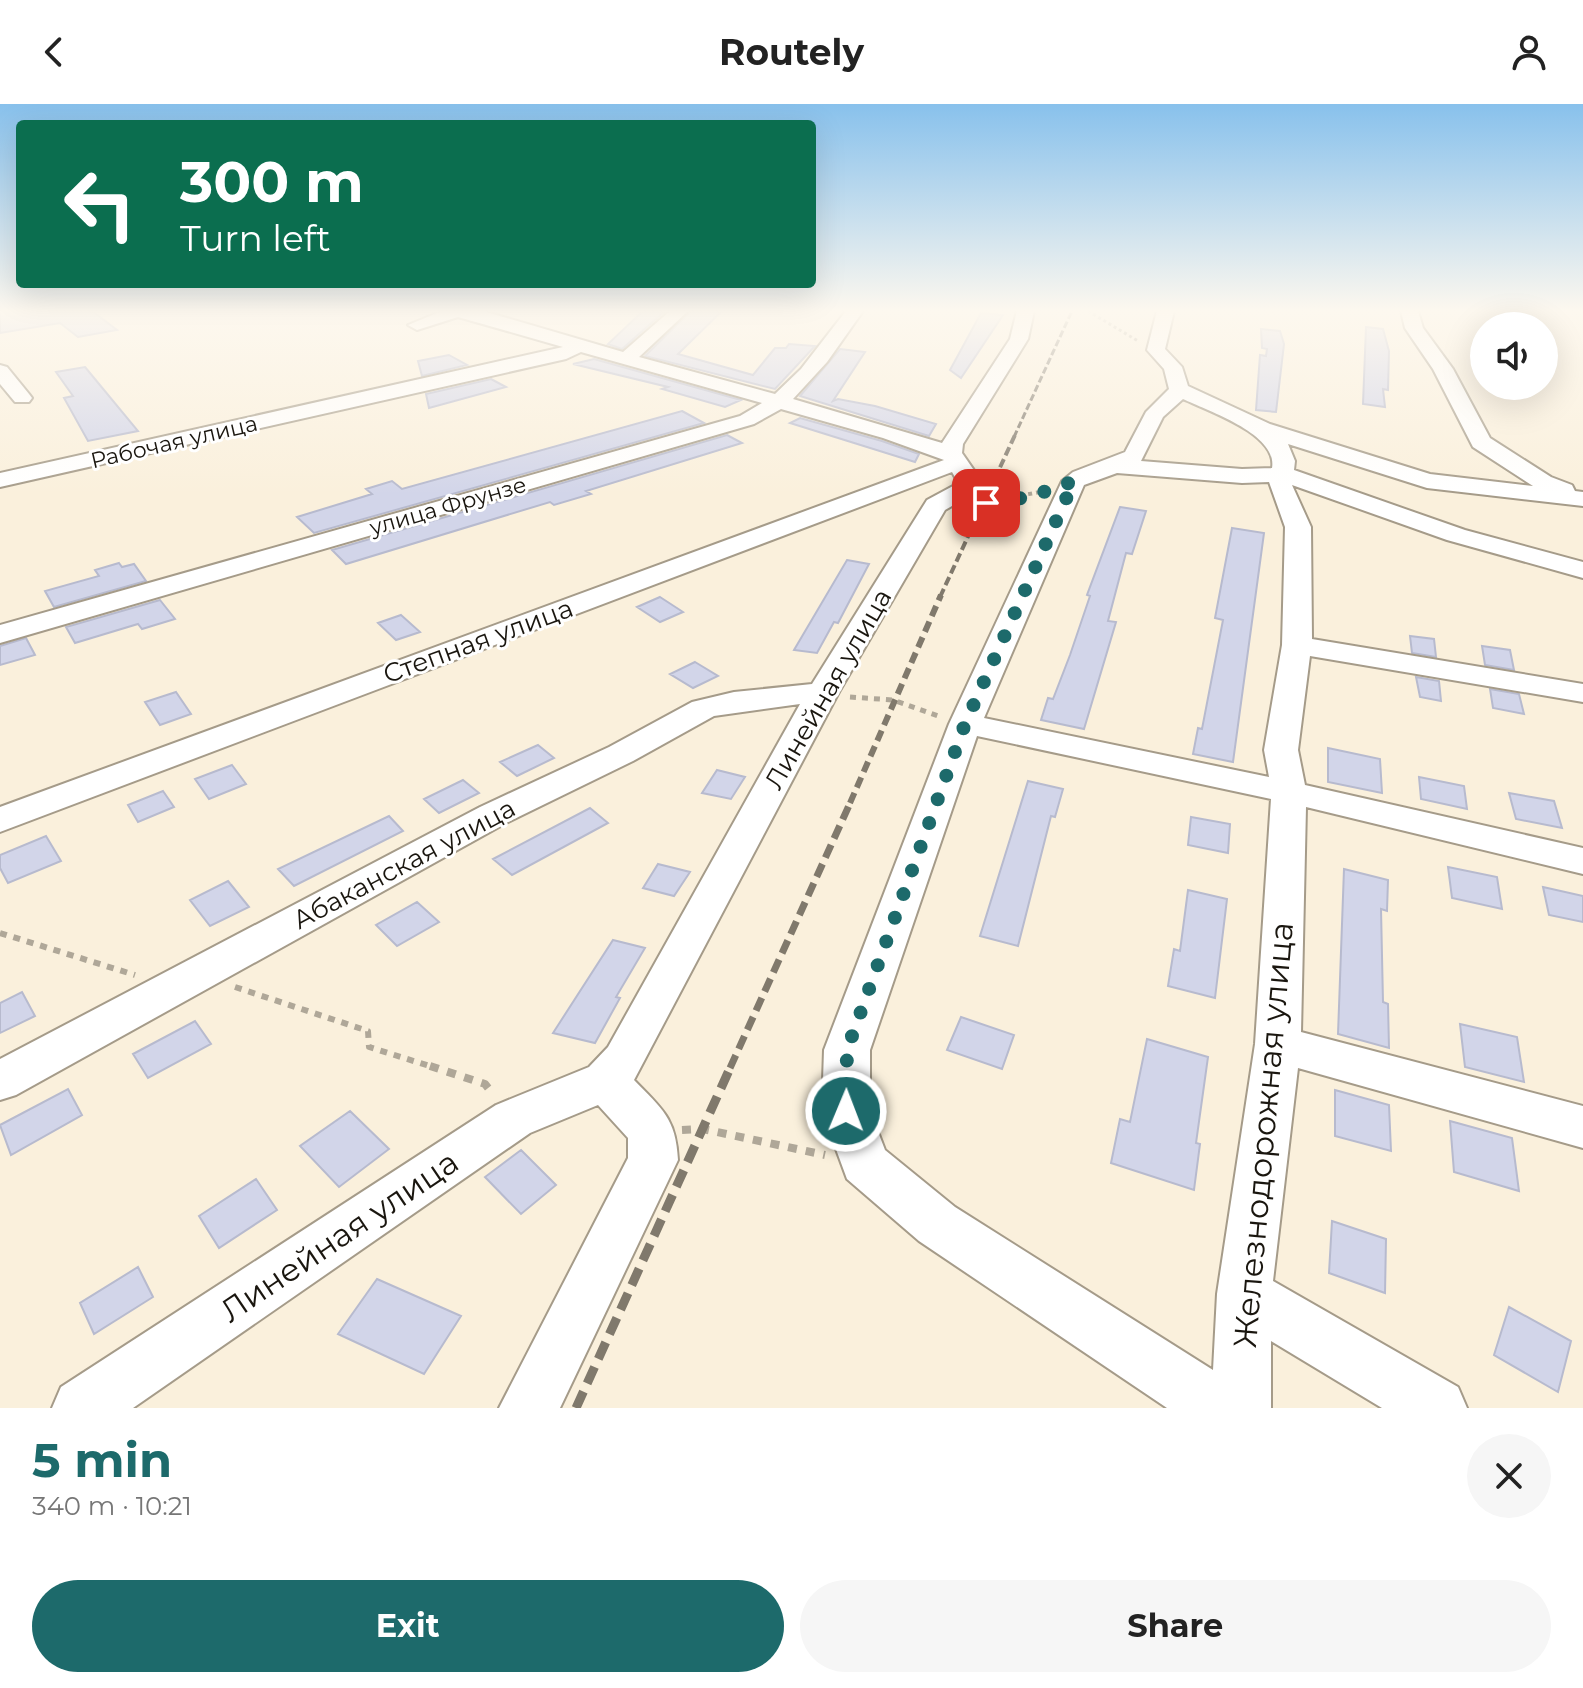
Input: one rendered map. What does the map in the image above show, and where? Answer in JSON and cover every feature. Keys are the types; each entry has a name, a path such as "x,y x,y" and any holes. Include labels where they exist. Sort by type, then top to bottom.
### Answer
{"street":[{"path":"1,372 22,398"},
{"name":"Рабочая улица","path":"0,480 482,372"},
{"path":"673,372 779,401 954,458"},
{"name":"улица Фрунзе","path":"0,634 747,420 779,401 809,372"},
{"name":"Линейная улица","path":"82,1408 513,1119 605,1081 624,1060 823,692 936,505 963,490 968,479 954,458 952,444 998,372"},
{"path":"1174,372 1179,389 1176,397 1155,413 1142,445 1132,459 1094,474 965,724 847,1050 846,1111 865,1164 937,1224 1219,1408"},
{"path":"1444,372 1481,442 1543,482 1583,497"},
{"path":"1179,389 1262,429 1427,481 1583,497"},
{"path":"1262,429 1281,450 1284,461 1282,474"},
{"name":"Степная улица","path":"0,820 954,458"},
{"path":"1094,474 1282,474 1456,535 1583,570"},
{"name":"Железнодорожная улица","path":"1241,1408 1244,1294 1278,1044 1289,792 1281,750 1297,645 1298,527 1283,497 1282,474"},
{"path":"1297,645 1583,693"},
{"name":"Абаканская улица","path":"0,1081 493,815 621,754 703,709 734,702 823,692"},
{"path":"965,724 1289,792 1583,861"},
{"path":"1278,1044 1583,1127"},
{"path":"529,1408 653,1146 605,1081"},
{"path":"1244,1294 1437,1408"}],"path":[{"path":"936,505 1030,497 1094,474"},
{"path":"823,692 907,703 965,724"},
{"path":"0,933 146,978 199,975 368,1031 369,1047 485,1084 513,1119"},
{"path":"653,1146 703,1129 865,1164"}],"building":[{"path":"56,372 89,372 138,431 88,441 64,398 73,396"},
{"path":"605,372 640,372 741,400 725,407 662,389 668,387"},
{"path":"707,372 753,375 756,372 791,372 775,389"},
{"path":"821,372 852,372 833,401 838,399 875,406 936,424 929,436 800,396"},
{"path":"1259,372 1281,372 1276,412 1256,410"},
{"path":"1364,372 1388,372 1388,390 1383,389 1385,407 1363,404"},
{"path":"491,379 506,387 429,408 426,394"},
{"path":"682,411 704,423 314,533 297,517 372,494 366,489 392,481 402,489"},
{"path":"800,418 919,454 915,462 790,423"},
{"path":"727,435 742,443 586,491 591,494 554,505 550,502 346,564 332,550"},
{"path":"1120,507 1146,511 1132,554 1126,553 1108,621 1116,622 1084,729 1041,720 1048,698 1053,699 1070,655 1090,596 1087,595"},
{"path":"1232,528 1264,533 1233,762 1193,754 1198,728 1202,729 1223,620 1215,618"},
{"path":"847,560 869,564 838,623 834,622 817,653 794,650"},
{"path":"119,563 122,567 134,564 146,581 54,607 45,591 99,576 95,570"},
{"path":"660,597 683,612 660,622 637,607"},
{"path":"160,600 175,619 142,629 138,624 75,643 66,627"},
{"path":"401,615 420,632 396,640 378,623"},
{"path":"1410,636 1434,639 1436,657 1412,653"},
{"path":"26,638 35,655 0,665 0,646"},
{"path":"1482,646 1510,650 1514,670 1485,665"},
{"path":"695,662 718,676 693,688 670,674"},
{"path":"1416,677 1439,681 1441,701 1420,697"},
{"path":"1490,689 1519,694 1524,714 1493,708"},
{"path":"176,692 191,714 160,725 145,702"},
{"path":"538,745 554,758 517,776 500,762"},
{"path":"1328,748 1380,759 1382,793 1328,782"},
{"path":"232,765 246,784 209,799 195,779"},
{"path":"717,770 745,777 731,799 702,793"},
{"path":"1419,777 1464,786 1467,809 1421,799"},
{"path":"463,780 479,793 439,813 424,799"},
{"path":"1028,781 1063,789 1055,817 1051,816 1018,946 980,936"},
{"path":"163,791 174,807 138,822 128,805"},
{"path":"1509,793 1554,801 1562,828 1516,819"},
{"path":"590,808 608,823 512,875 493,859"},
{"path":"389,816 403,831 294,886 278,869"},
{"path":"1191,817 1230,824 1228,853 1188,845"},
{"path":"46,836 61,861 8,883 0,868 0,855"},
{"path":"658,864 690,872 674,896 643,888"},
{"path":"1448,867 1497,877 1502,909 1452,898"},
{"path":"1344,869 1388,880 1387,911 1381,909 1383,1002 1388,1004 1389,1048 1338,1034"},
{"path":"228,881 249,907 210,926 190,900"},
{"path":"1543,887 1583,896 1583,922 1549,915"},
{"path":"1188,890 1227,899 1215,998 1168,986 1174,949 1180,951"},
{"path":"417,902 439,922 397,946 376,925"},
{"path":"613,940 645,948 616,997 620,998 595,1043 553,1033"},
{"path":"22,992 35,1016 0,1033 0,1003"},
{"path":"961,1017 1014,1035 1002,1069 947,1050"},
{"path":"195,1021 211,1044 148,1078 133,1054"},
{"path":"1460,1024 1517,1037 1524,1082 1465,1067"},
{"path":"1147,1039 1208,1057 1196,1143 1200,1144 1194,1190 1111,1163 1120,1119 1130,1122"},
{"path":"68,1089 82,1115 11,1155 0,1125"},
{"path":"1335,1090 1389,1105 1391,1151 1335,1136"},
{"path":"350,1111 389,1149 339,1187 300,1146"},
{"path":"1450,1121 1512,1138 1519,1191 1454,1172"},
{"path":"521,1150 556,1185 521,1214 485,1177"},
{"path":"256,1179 277,1210 219,1248 199,1216"},
{"path":"1332,1221 1386,1239 1385,1293 1329,1273"},
{"path":"138,1267 153,1297 94,1334 80,1303"},
{"path":"377,1279 461,1316 424,1374 338,1334"},
{"path":"1509,1307 1571,1341 1558,1392 1494,1355"}],"railway":[{"path":"1014,437 1044,372"},
{"path":"940,597 1015,435"},
{"path":"850,803 941,595"},
{"path":"730,1068 851,801"},
{"path":"576,1408 731,1066"}],"route":[{"path":"846,1111 847,1050 965,724 1074,481 1030,497 986,503"}]}
